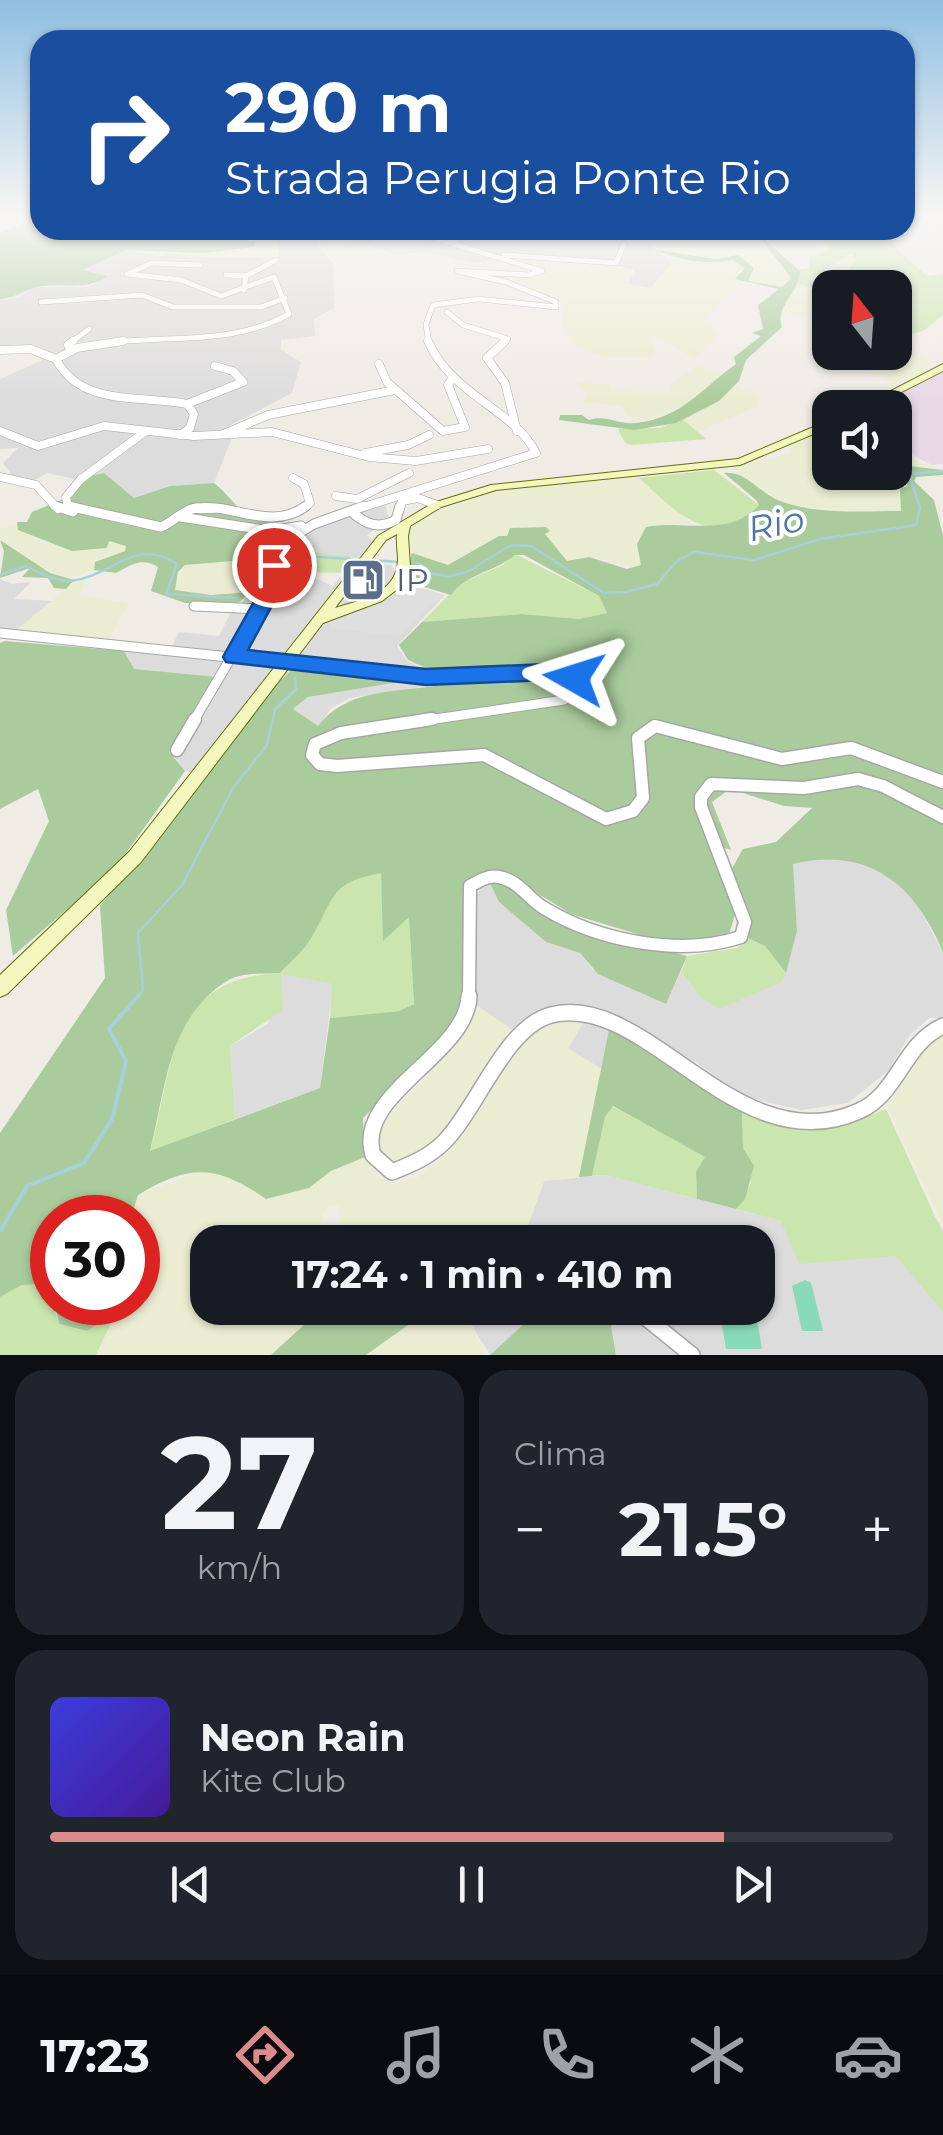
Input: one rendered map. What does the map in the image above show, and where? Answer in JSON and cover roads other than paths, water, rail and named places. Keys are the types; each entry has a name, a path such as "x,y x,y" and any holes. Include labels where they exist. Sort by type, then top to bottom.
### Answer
{"main road":[{"path":"898,390 943,367"},
{"path":"0,988 135,857 382,538 437,506 517,483 740,462 812,431"},
{"path":"306,633 333,612 365,605 394,588 404,567 406,523"},
{"path":"382,538 402,547"},
{"path":"368,552 402,547"},
{"path":"340,588 344,602 365,605"}],"street":[{"path":"167,278 184,280 204,296 244,290 262,278"},
{"path":"244,290 246,278"},
{"path":"56,360 71,351 202,338 261,326 289,314 275,278"},
{"path":"180,517 203,517 268,534 353,513 407,492 532,456 537,448 452,380 428,342 427,314 432,305 508,300 558,306 489,278"},
{"path":"41,302 136,295 173,306 261,307 285,298"},
{"path":"446,312 464,329 498,333 508,339 487,358 505,382 514,428"},
{"path":"71,351 68,345 88,329"},
{"path":"0,350 31,349 56,360 60,370 81,387 187,404 243,382 233,371 214,366"},
{"path":"379,364 395,390 436,429 459,430 465,422 448,385 452,380"},
{"path":"219,436 273,410 342,402 395,390"},
{"path":"180,435 190,428 194,414 187,404"},
{"path":"0,431 38,446 104,426 180,435 283,433 359,454 425,460 488,449"},
{"path":"79,512 66,504 70,491 146,431"},
{"path":"359,454 408,445 429,435"},
{"path":"407,492 390,480 409,473"},
{"path":"0,477 36,485 60,511 161,527 194,508 260,518 290,515 310,503 304,484 294,478"},
{"path":"336,496 356,498 393,483"},
{"path":"353,513 364,524 381,526 396,520 400,505 409,498 437,506"},
{"path":"176,750 260,609 281,544 325,520"},
{"path":"194,606 260,609"},
{"path":"0,633 426,677 548,672 574,678 574,694 564,700 341,734 316,744 312,756 320,764 337,766 484,755 606,819 633,812 643,798 638,738 655,726 782,759 851,748 943,782"},
{"path":"943,817 883,786 858,779 804,788 711,784 701,797 701,808 745,922 741,937 704,949 676,948 570,920 544,908 512,882 498,876 481,879 470,886 467,902 470,1003 456,1029 378,1114 370,1128 372,1155 380,1167 392,1172 420,1163 476,1106 524,1033 544,1016 557,1014 592,1020 635,1039 735,1102 770,1114 818,1118 858,1113 872,1106 884,1096 916,1040 943,1026"},
{"path":"655,1325 692,1355"}],"waterway":[{"name":"Rio","path":"417,563 433,574 450,576 467,572 511,545 531,546 604,593 626,592 657,584 676,562 694,552 754,560 820,539 916,525 920,508 909,474 943,471"},
{"name":"Rio","path":"0,575 25,566 71,581 149,554 177,564 166,594 236,598"},
{"name":"Rio","path":"287,555 351,559"},
{"name":"Rio","path":"372,560 398,562"},
{"path":"136,998 143,990 138,933 182,885 233,788 267,745 275,709 296,689 295,678"},
{"path":"0,1231 27,1186 84,1163 112,1119 126,1061 109,1029 138,996"}],"place":[{"name":"IP","path":"363,580"}]}
